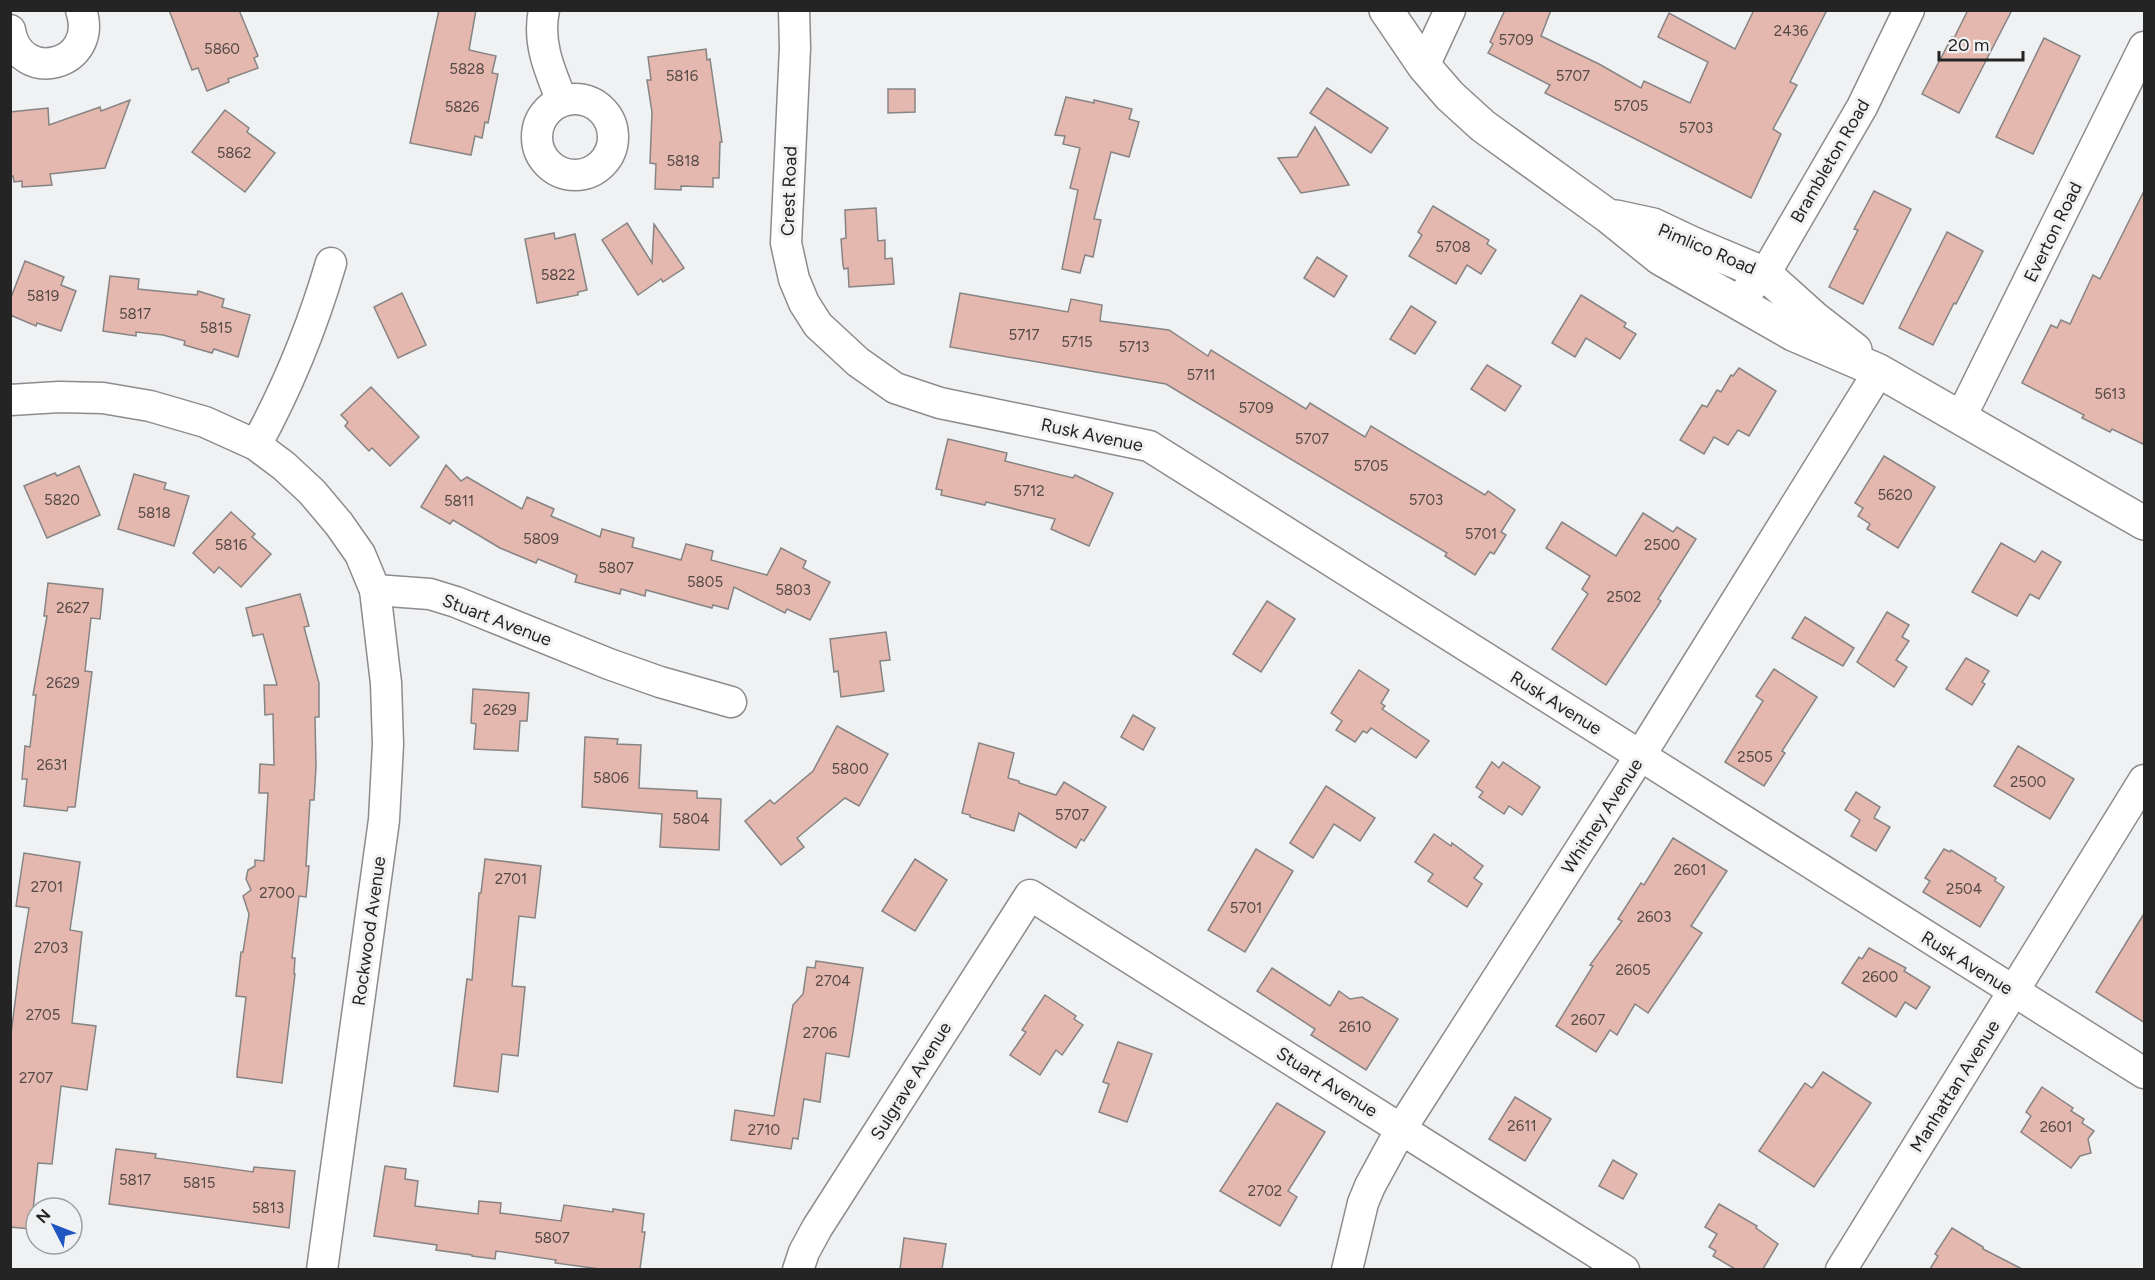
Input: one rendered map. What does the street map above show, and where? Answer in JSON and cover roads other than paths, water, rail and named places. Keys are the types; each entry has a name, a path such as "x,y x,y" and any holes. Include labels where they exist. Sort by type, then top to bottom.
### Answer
{"street":[{"path":"10,19 13,10"},
{"path":"10,30 12,42 23,56 38,63 56,63 75,51 82,38 84,20 81,10"},
{"path":"544,10 541,27 542,45 562,101"},
{"name":"Crest Road","path":"794,10 795,48 786,243 794,279 804,303 818,325 858,362 895,388 940,403"},
{"name":"Pimlico Road","path":"1386,10 1424,66 1450,96 1483,126 1608,216 1660,258 1793,334 1879,371 2145,523"},
{"path":"1424,66 1450,10"},
{"name":"Brambleton Road","path":"1736,301 1765,274 1862,107 1909,10"},
{"name":"Everton Road","path":"1961,417 2145,47"},
{"name":"Pimlico Road","path":"1608,216 1653,225 1765,274 1879,371"},
{"path":"256,445 297,366 316,315 331,263"},
{"name":"Whitney Avenue","path":"1347,1269 1370,1186 1401,1129 1640,756 1879,371"},
{"path":"10,400 59,397 103,398 150,406 205,423 256,445 284,466 312,492 339,524 360,554 375,590"},
{"name":"Rusk Avenue","path":"940,403 1149,446 2145,1073"},
{"name":"Stuart Avenue","path":"375,590 439,596 495,616 609,664 660,682 731,702"},
{"name":"Rockwood Avenue","path":"321,1269 384,820 388,744 386,683 375,590"},
{"name":"Manhattan Avenue","path":"1841,1269 2145,780"},
{"name":"Stuart Avenue","path":"1030,895 1624,1269"},
{"name":"Sulgrave Avenue","path":"798,1269 817,1228 1030,895"}]}
